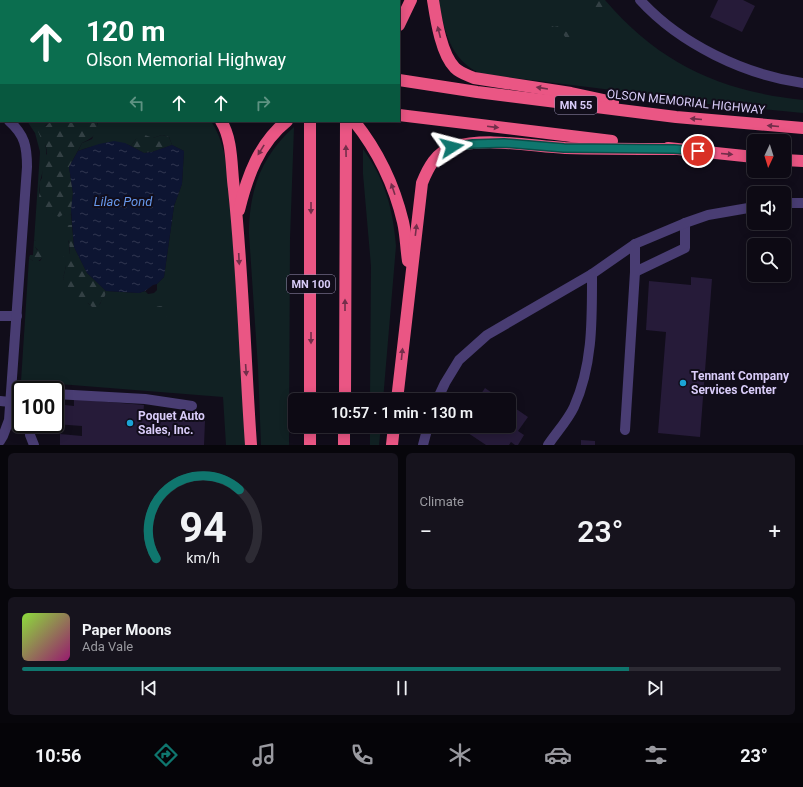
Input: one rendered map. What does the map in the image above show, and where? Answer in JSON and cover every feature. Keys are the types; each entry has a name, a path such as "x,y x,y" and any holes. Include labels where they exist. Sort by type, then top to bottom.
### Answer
{"highway":[{"path":"400,23 411,0"},
{"path":"433,0 441,39 448,58 454,67 463,74 474,78 571,93 676,117"},
{"name":"OLSON MEMORIAL HIGHWAY","path":"400,80 477,92 676,117 803,128"},
{"path":"400,89 477,92"},
{"path":"400,109 473,125"},
{"path":"400,115 674,149 747,156"},
{"path":"221,122 227,135 230,149 237,220 251,445"},
{"path":"237,220 243,192 256,159 273,134 286,122"},
{"name":"MN 100","path":"310,122 310,393"},
{"name":"MN 100","path":"344,393 346,122"},
{"path":"355,122 377,153 388,174 394,190 403,223 410,282"},
{"path":"398,393 422,182 428,167 438,156 452,147 473,144 504,143 564,148 674,149"},
{"path":"791,160 803,161"},
{"path":"310,433 310,445"},
{"path":"344,433 344,445"},
{"path":"392,445 393,433"}],"street":[{"path":"640,0 666,23 691,42 715,55 770,77 803,84"},
{"path":"0,441 9,420 5,401 17,316 27,167 27,152 23,136 10,122"},
{"path":"791,203 803,203"},
{"path":"440,393 459,360 487,335 592,274 635,244 685,222 708,215 747,207"},
{"path":"635,272 685,248 685,222"},
{"path":"625,430 635,272 635,244"},
{"path":"548,445 573,408 584,379 592,332 592,274"},
{"path":"0,316 17,316"},
{"path":"64,394 145,399 192,406"},
{"path":"30,433 34,445"},
{"path":"423,445 426,433"}],"green space":[{"path":"438,0 605,0 647,41 694,71 745,90 803,100 803,113 708,104 653,95 481,74 470,68 455,52 446,33"},
{"path":"586,0 599,0 603,3 603,8 598,10 593,8 591,3"},
{"path":"549,26 559,26 573,37 573,41 568,41 563,34 549,30"},
{"path":"28,122 50,122 46,125 43,132 46,151 39,197 52,213 64,214 67,216 71,214 72,225 67,225 70,255 64,255 66,266 63,279 92,307 100,304 106,291 139,293 145,291 148,294 154,293 157,290 157,284 164,277 174,206 182,184 184,151 172,145 169,137 162,135 153,138 136,139 131,146 111,143 78,151 82,143 92,139 98,124 97,122 212,122 221,142 229,181 246,445 226,445 223,397 64,384 64,381 21,381 29,258 33,261 40,261 42,258 39,251 35,247 36,240 34,241 40,152 35,133"},
{"path":"50,122 97,122 98,125 94,135 82,143 69,167 73,193 71,214 67,217 64,214 59,217 52,213 43,218 42,215 39,197 39,183 42,178 43,157 47,154 45,144 38,131 40,126 46,126"},
{"path":"294,127 290,239 289,393 288,393 289,445 261,445 258,368 249,234 251,203 259,175 265,162 283,138"},
{"path":"145,135 153,138 162,135 169,137 172,145 152,152 144,153 131,146 136,139"},
{"path":"363,149 371,160 387,195 395,232 396,246 384,393 370,393 371,266 363,174"},
{"path":"67,225 72,225 74,247 87,273 106,291 105,296 96,308 76,297 63,279 66,266 62,262 64,255 70,254 69,241 64,237 63,229"},
{"path":"36,240 38,242 35,247 37,250 45,248 48,254 36,263 29,258 30,255 33,255 34,241"},
{"path":"157,306 163,306 167,310 167,316 163,320 157,320 153,316 153,310"},
{"path":"370,433 380,433 379,445 370,445"}],"water":[{"name":"Lilac Pond","path":"114,141 125,143 144,153 152,152 172,145 184,151 182,184 174,206 164,277 157,284 139,293 106,291 87,273 74,247 71,210 73,193 69,167 78,151"}],"building":[{"path":"718,0 743,0 755,6 742,32 710,17"},
{"name":"Tennant Company Services Center","path":"691,277 712,279 700,437 658,433 666,332 646,330 649,281 691,285"},
{"path":"485,388 492,393 482,393"},
{"name":"Poquet Auto Sales, Inc.","path":"74,399 144,405 143,416 205,421 204,445 60,445 60,434 82,436 82,426 64,425 64,405 74,406"},
{"path":"516,409 528,417 518,431 524,435 518,445 511,442 509,445 486,445 468,433 516,433"},
{"path":"581,440 595,441 595,445 581,445"}],"place":[{"name":"Tennant Company Services Center","path":"683,383"},
{"name":"Poquet Auto Sales, Inc.","path":"130,423"}],"route":[{"path":"452,147 473,144 504,143 564,148 674,149 698,151"}]}
